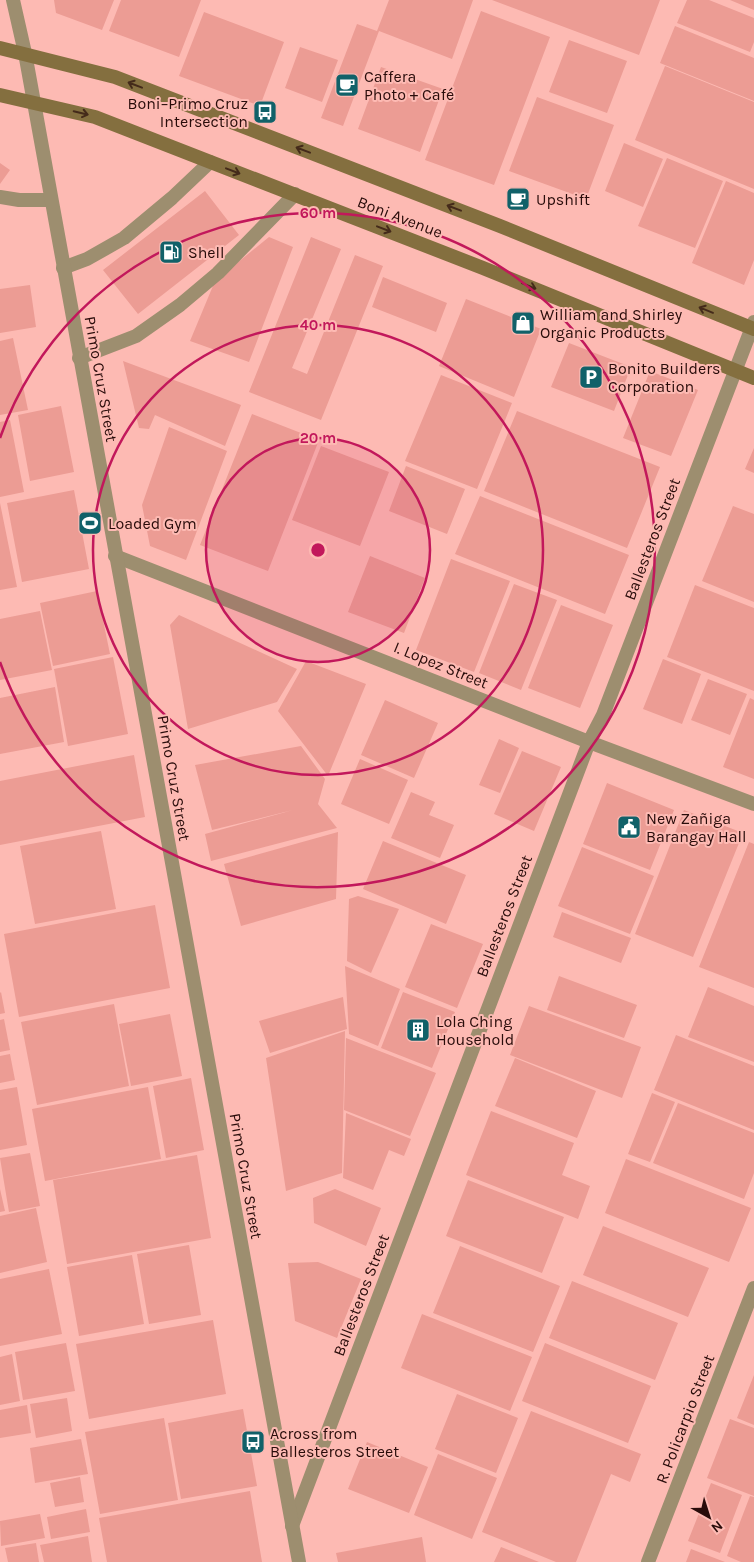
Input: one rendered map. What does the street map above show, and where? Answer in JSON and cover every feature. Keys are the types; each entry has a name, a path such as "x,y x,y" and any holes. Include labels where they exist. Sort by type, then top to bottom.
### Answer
{"main road":[{"name":"Boni Avenue","path":"0,48 115,77 753,326"},
{"name":"Boni Avenue","path":"0,95 95,117 484,268 754,378"}],"street":[{"name":"Primo Cruz Street","path":"13,0 25,53 50,200 299,1562"},
{"path":"63,268 87,259 124,238 172,198 210,162"},
{"path":"80,358 136,336 180,305 218,273 295,194"},
{"path":"0,197 19,200 50,200"},
{"name":"Ballesteros Street","path":"292,1526 589,742 603,715 753,326"},
{"name":"I. Lopez Street","path":"115,556 589,742 754,804"},
{"name":"R. Policarpio Street","path":"648,1562 754,1288"}],"building":[{"path":"54,0 114,0 102,30 56,13"},
{"path":"121,0 201,0 179,57 109,31"},
{"path":"389,0 473,0 452,59 379,31 343,126 321,118 357,24 377,31"},
{"path":"492,0 660,0 639,55"},
{"path":"687,0 709,0 754,18 754,42 750,52 677,23"},
{"path":"730,0 754,0 754,10"},
{"path":"481,11 550,37 494,185 425,160"},
{"path":"204,12 284,42 260,106 179,76"},
{"path":"675,26 754,58 754,101 660,63"},
{"path":"569,40 627,61 607,113 549,92"},
{"path":"300,47 338,60 322,102 285,88"},
{"path":"665,66 754,102 754,189 635,140"},
{"path":"381,67 443,89 420,152 358,129"},
{"path":"537,97 614,125 586,199 509,171"},
{"path":"624,143 663,159 643,207 605,191"},
{"path":"667,158 723,181 695,248 638,226"},
{"path":"0,163 10,170 0,184"},
{"path":"726,181 754,193 754,260 744,285 692,263"},
{"name":"Shell","path":"205,191 239,235 138,314 103,270"},
{"path":"269,237 293,247 249,362 190,341 215,281"},
{"path":"311,237 341,249 292,368 307,374 355,255 383,266 321,420 249,392"},
{"path":"383,277 447,303 436,332 372,307"},
{"path":"30,285 36,327 0,333 0,289"},
{"path":"466,299 541,329 514,397 439,366"},
{"path":"13,338 28,410 0,415 0,341"},
{"name":"Bonito Builders Corporation","path":"569,343 631,367 614,411 551,387"},
{"path":"123,361 241,405 225,446 155,415 149,429 139,428"},
{"path":"650,371 698,390 671,456 623,438"},
{"path":"441,375 512,403 477,489 405,461"},
{"path":"61,406 74,472 30,481 18,415"},
{"path":"517,411 660,467 627,548 484,491"},
{"path":"252,414 319,440 268,571 200,545"},
{"path":"10,420 24,492 0,497 0,422"},
{"path":"169,427 227,451 186,560 150,546 142,505"},
{"path":"321,446 389,472 360,546 292,520"},
{"path":"754,448 754,473 745,469"},
{"path":"406,466 465,489 447,534 389,511"},
{"path":"74,490 89,569 22,582 7,503"},
{"path":"480,496 629,555 605,614 455,554"},
{"path":"0,503 17,587 0,590"},
{"path":"733,506 754,514 754,602 702,581"},
{"path":"370,556 425,578 404,633 348,612"},
{"path":"451,559 510,581 474,672 416,650"},
{"path":"514,584 557,600 521,690 479,673"},
{"path":"695,585 754,608 754,691 667,657"},
{"path":"97,591 110,654 53,666 40,603"},
{"path":"561,605 613,625 580,708 528,688"},
{"path":"40,611 52,670 0,680 0,619"},
{"path":"179,615 297,669 277,702 188,729 170,625"},
{"path":"113,657 128,734 68,746 54,669"},
{"path":"663,659 701,674 682,724 643,709"},
{"path":"306,661 366,684 328,776 278,711"},
{"path":"708,679 747,694 730,735 691,720"},
{"path":"55,687 64,742 0,754 0,698"},
{"path":"750,698 754,700 754,779 723,767"},
{"path":"385,700 438,723 414,778 361,755"},
{"path":"499,739 519,748 500,793 479,785"},
{"path":"301,746 325,779 318,804 337,828 211,861 205,834 293,810 212,830 195,765"},
{"path":"522,751 561,767 534,831 494,814"},
{"path":"134,755 145,817 0,845 0,781"},
{"path":"360,759 408,780 389,824 341,804"},
{"name":"New Zañiga Barangay Hall","path":"607,783 674,810 650,870 583,844"},
{"path":"411,792 435,802 429,815 454,825 440,858 391,838"},
{"path":"684,810 743,833 693,957 635,934"},
{"path":"101,831 116,909 35,924 20,846"},
{"path":"338,832 336,899 241,926 224,864"},
{"path":"383,841 466,875 446,924 363,889"},
{"path":"749,842 754,844 754,988 699,967"},
{"path":"582,847 654,876 630,934 558,906"},
{"path":"358,896 399,909 371,973 347,961 349,899"},
{"path":"155,905 170,988 19,1017 4,934"},
{"path":"562,912 631,938 621,963 553,937"},
{"path":"431,924 483,944 457,1008 405,987"},
{"path":"345,966 400,989 378,1046 349,1034"},
{"path":"559,976 637,1005 624,1038 547,1010"},
{"path":"708,987 754,1006 754,1062 688,1037"},
{"name":"Lola Ching Household","path":"403,992 455,1012 432,1068 381,1048"},
{"path":"0,993 5,1013 0,1014"},
{"path":"343,997 347,1029 270,1053 259,1021"},
{"path":"114,1004 129,1086 37,1105 21,1022"},
{"path":"529,1006 641,1047 622,1098 510,1055"},
{"path":"170,1014 182,1076 131,1086 119,1024"},
{"path":"4,1019 10,1050 0,1052 0,1020"},
{"path":"345,1031 342,1173 286,1191 266,1058"},
{"path":"676,1035 754,1066 754,1130 654,1090"},
{"path":"346,1038 436,1073 410,1136 344,1110"},
{"path":"10,1054 15,1080 0,1083 0,1056"},
{"path":"515,1058 596,1091 577,1138 495,1106"},
{"path":"191,1078 204,1150 166,1158 153,1086"},
{"path":"17,1087 27,1145 0,1150 0,1090"},
{"path":"148,1087 161,1159 45,1181 32,1109"},
{"path":"652,1093 675,1102 650,1162 628,1154"},
{"path":"678,1103 754,1133 754,1173 744,1199 653,1163"},
{"path":"491,1111 574,1143 562,1175 590,1186 578,1219 466,1175"},
{"path":"346,1113 411,1139 404,1156 389,1150 373,1190 343,1178"},
{"path":"30,1153 40,1206 9,1212 0,1158"},
{"path":"197,1155 211,1238 67,1264 53,1180"},
{"path":"626,1159 751,1208 729,1262 605,1213"},
{"path":"468,1180 564,1217 542,1273 446,1236"},
{"path":"0,1189 5,1211 0,1212"},
{"path":"335,1189 381,1208 366,1246 314,1223 313,1198"},
{"path":"36,1208 47,1262 0,1273 0,1216"},
{"path":"603,1226 709,1268 688,1317 583,1275"},
{"path":"189,1245 201,1315 149,1324 137,1254"},
{"path":"460,1246 560,1286 533,1352 433,1313"},
{"path":"132,1255 144,1324 79,1336 67,1267"},
{"path":"318,1262 361,1279 337,1338 295,1321 288,1263"},
{"path":"49,1269 62,1334 0,1346 0,1279"},
{"path":"572,1281 678,1323 655,1380 549,1338"},
{"path":"422,1314 532,1357 510,1411 401,1368"},
{"path":"213,1320 226,1394 89,1419 76,1344"},
{"path":"66,1343 75,1391 23,1400 15,1352"},
{"path":"545,1343 651,1386 628,1443 522,1401"},
{"path":"12,1354 20,1401 0,1405 0,1357"},
{"path":"754,1375 754,1425 737,1418"},
{"path":"457,1394 518,1418 496,1473 435,1449"},
{"path":"67,1398 72,1431 36,1438 30,1404"},
{"path":"27,1405 31,1433 0,1438 0,1410"},
{"path":"243,1409 257,1486 181,1499 168,1423"},
{"path":"531,1411 641,1454 630,1482 611,1474 576,1562 556,1562 482,1532"},
{"path":"164,1418 178,1500 100,1514 85,1432"},
{"path":"730,1419 754,1428 754,1496 707,1478"},
{"path":"81,1439 88,1474 35,1483 30,1448"},
{"path":"367,1442 428,1467 409,1513 348,1489"},
{"path":"438,1454 497,1478 472,1539 414,1515"},
{"path":"80,1477 84,1502 55,1507 50,1483"},
{"path":"711,1483 742,1495 720,1553 688,1541"},
{"path":"250,1491 262,1562 107,1562 99,1518"},
{"path":"750,1496 754,1497 754,1562 741,1562 727,1556"},
{"path":"86,1509 90,1532 51,1539 47,1517"},
{"path":"40,1514 45,1538 1,1546 0,1521"},
{"path":"88,1536 92,1562 44,1562 40,1545"},
{"path":"422,1537 426,1562 338,1562 336,1553"},
{"path":"36,1543 39,1562 8,1562 5,1548"},
{"path":"501,1547 539,1562 494,1562"},
{"path":"691,1549 725,1562 686,1562"}],"place":[{"name":"Caffera Photo + Café","path":"347,85"},
{"name":"Boni–Primo Cruz Intersection","path":"265,112"},
{"name":"Upshift","path":"518,199"},
{"name":"Shell","path":"171,252"},
{"name":"William and Shirley Organic Products","path":"523,323"},
{"name":"Bonito Builders Corporation","path":"591,377"},
{"name":"Loaded Gym","path":"90,523"},
{"name":"New Zañiga Barangay Hall","path":"629,827"},
{"name":"Lola Ching Household","path":"418,1030"},
{"name":"Across from Ballesteros Street","path":"253,1442"}]}
